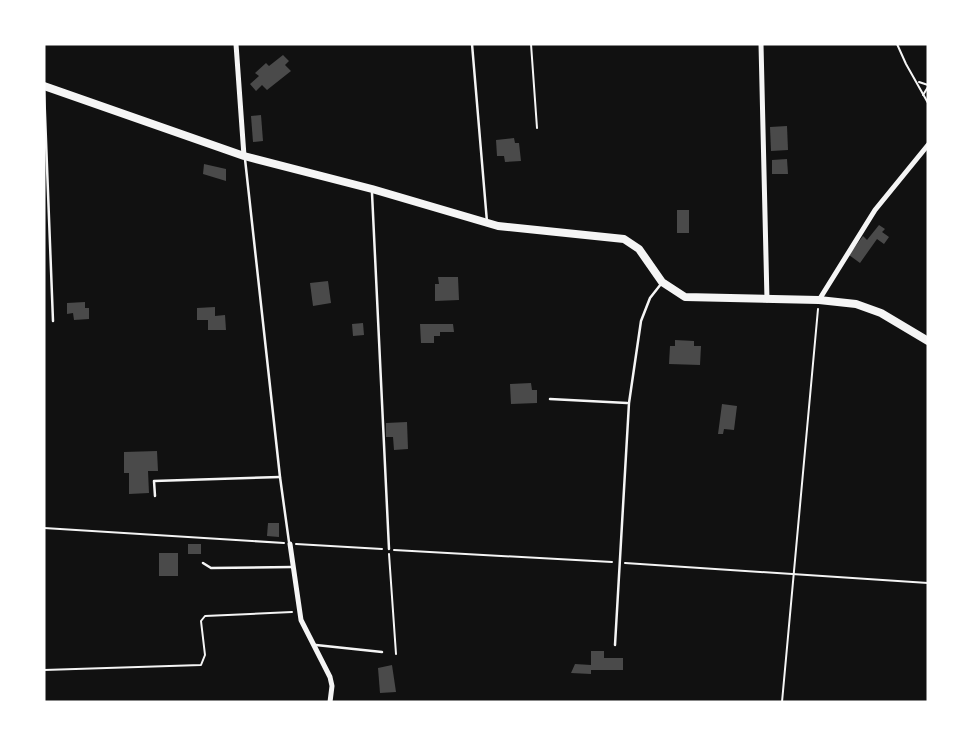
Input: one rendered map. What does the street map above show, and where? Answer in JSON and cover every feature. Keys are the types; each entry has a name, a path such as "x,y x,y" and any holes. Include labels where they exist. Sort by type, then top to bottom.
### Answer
{"main road":[{"path":"44,87 244,156 372,189 487,223 522,230 624,239 639,249 663,282 674,292 691,298 842,301 867,307 928,341"}],"street":[{"path":"236,44 244,156"},
{"path":"761,44 767,300"},
{"path":"819,300 869,220 928,145"},
{"path":"290,544 301,620 332,682 330,702"}],"lane":[{"path":"472,44 487,223"},
{"path":"44,87 53,321"},
{"path":"244,156 290,544"},
{"path":"372,189 389,549"},
{"path":"615,645 629,404 640,321 650,298 663,282"},
{"path":"550,399 629,404"},
{"path":"155,496 154,481 280,477"},
{"path":"203,563 211,568 292,567"},
{"path":"314,645 382,652"}],"path":[{"path":"531,44 537,128"},
{"path":"898,44 928,103"},
{"path":"917,81 928,86 923,93 924,99"},
{"path":"782,702 819,300"},
{"path":"44,528 928,583"},
{"path":"389,549 396,654"},
{"path":"44,670 201,665 205,655 201,621 205,616 299,612"}],"building":[{"path":"283,55 289,61 285,65 291,71 267,90 262,85 256,91 250,84 259,76 255,73 266,63 269,66"},
{"path":"261,115 263,141 253,142 251,116"},
{"path":"787,126 788,150 771,151 770,127"},
{"path":"514,138 515,143 519,143 521,161 505,162 504,156 497,156 496,140"},
{"path":"787,159 788,174 772,174 772,160"},
{"path":"204,164 226,169 226,181 203,174"},
{"path":"677,210 689,210 689,233 677,233"},
{"path":"879,225 885,229 882,232 889,237 884,244 877,239 860,263 849,255 863,236 867,240"},
{"path":"438,277 458,277 459,300 435,301 435,284 439,284"},
{"path":"328,281 331,303 313,306 310,283"},
{"path":"85,302 85,308 89,308 89,319 74,320 73,313 67,314 67,303"},
{"path":"215,307 215,316 225,315 226,330 208,330 208,320 197,320 197,308"},
{"path":"363,323 364,335 353,336 352,324"},
{"path":"420,324 453,324 454,332 440,332 440,336 434,336 434,343 421,343"},
{"path":"675,340 694,341 694,346 701,346 700,365 669,364 670,346 675,346"},
{"path":"531,383 532,390 537,390 537,403 511,404 510,384"},
{"path":"722,404 737,406 734,430 724,429 723,434 718,434"},
{"path":"407,422 408,449 394,450 393,437 386,437 386,423"},
{"path":"157,451 158,471 148,471 149,493 129,494 129,473 124,473 124,452"},
{"path":"268,523 279,523 279,537 267,536"},
{"path":"188,544 201,544 201,554 188,554"},
{"path":"159,553 178,553 178,576 159,576"},
{"path":"591,651 604,651 604,658 623,658 623,670 591,670 591,674 571,673 575,664 591,665"},
{"path":"392,665 396,692 380,693 378,668"}]}
